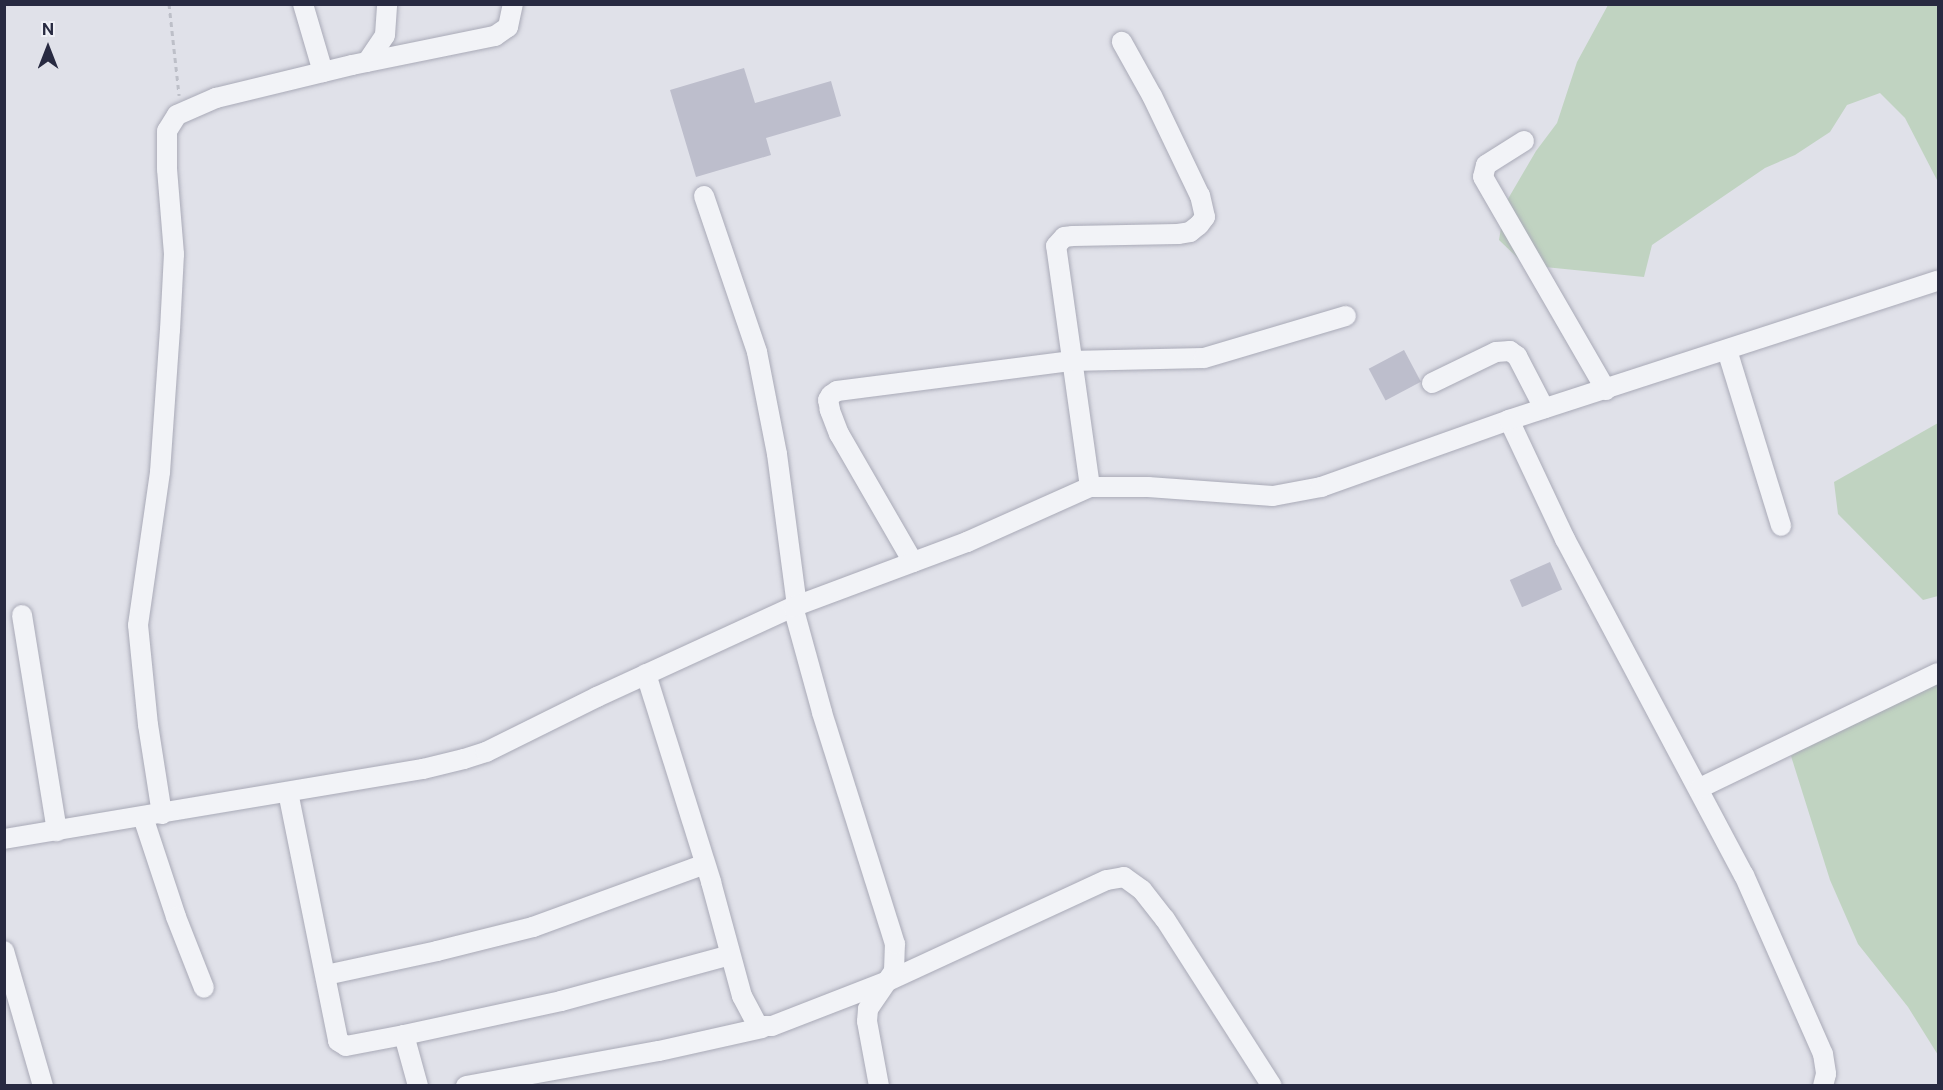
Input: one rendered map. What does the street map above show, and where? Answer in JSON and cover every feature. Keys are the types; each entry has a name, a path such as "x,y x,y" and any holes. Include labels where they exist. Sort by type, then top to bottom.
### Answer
{"street":[{"path":"303,4 323,72"},
{"path":"367,62 385,35 387,4"},
{"path":"204,988 176,917 153,815 148,725 138,625 163,444 174,254 167,131 177,115 216,98 367,62 495,36 508,27 513,4"},
{"path":"1090,487 1070,361 1057,255 1059,241 1073,236 1178,234 1190,232 1199,225 1204,217 1200,196 1152,96 1122,42"},
{"path":"1524,141 1485,165 1483,177 1606,390"},
{"path":"704,196 761,372 777,454 795,606 822,712 895,944 897,955 894,970 871,1003 867,1021 879,1086"},
{"path":"4,839 423,769 464,759 486,752 646,674 746,631 795,606 967,542 1090,487 1148,487 1274,496 1321,487 1544,408 1606,390 1938,281"},
{"path":"913,562 839,434 828,400 831,394 1070,361 1204,358 1347,316"},
{"path":"1727,350 1781,526"},
{"path":"1432,383 1496,352 1510,351 1517,356 1544,408"},
{"path":"1509,420 1565,539 1700,788 1744,875 1823,1054 1826,1074 1823,1086"},
{"path":"22,615 57,831"},
{"path":"646,674 747,1009 755,1024 762,1028"},
{"path":"1700,788 1938,674"},
{"path":"288,792 340,1045 405,1035 561,1001 730,955"},
{"path":"326,975 533,927 705,864"},
{"path":"466,1086 762,1028 888,981 1107,880 1124,877 1143,890 1165,919 1272,1086"},
{"path":"4,951 43,1086"},
{"path":"405,1035 418,1086"}],"path":[{"path":"169,4 177,74 177,115"}],"green space":[{"path":"1608,5 1938,5 1938,182 1905,118 1880,93 1847,105 1830,132 1795,155 1765,168 1652,245 1644,277 1525,265 1499,240 1505,204 1536,151 1557,123 1577,62"},
{"path":"1938,423 1938,596 1923,600 1838,514 1834,482"},
{"path":"1938,675 1938,1055 1908,1007 1858,944 1830,880 1791,756 1819,734"}],"building":[{"path":"744,68 755,103 831,81 841,116 766,138 771,155 696,177 670,90"},
{"path":"1404,350 1421,382 1386,401 1369,369"},
{"path":"1550,562 1562,589 1522,607 1510,580"}]}
